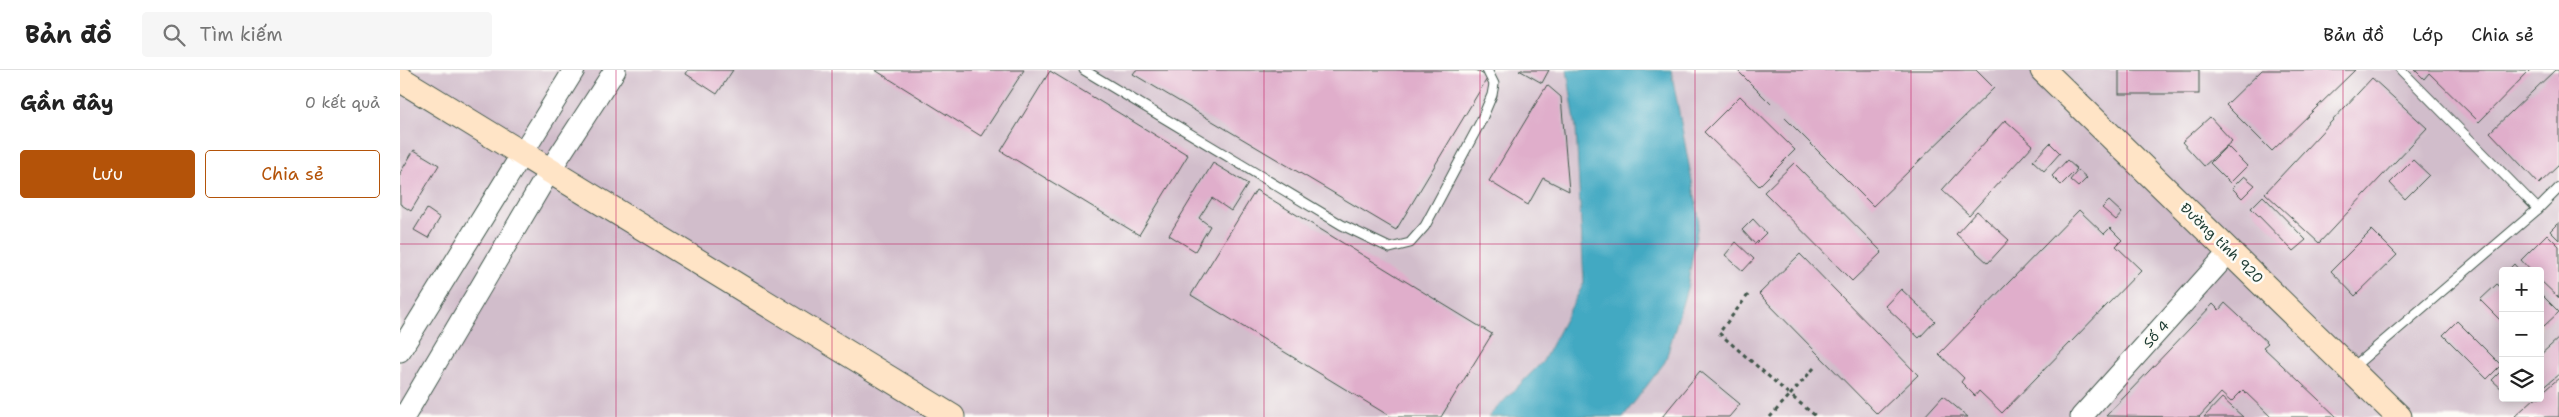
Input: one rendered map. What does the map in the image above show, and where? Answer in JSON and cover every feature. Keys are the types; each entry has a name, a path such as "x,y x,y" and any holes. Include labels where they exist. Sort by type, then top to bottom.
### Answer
{"main road":[{"name":"Đường tỉnh 920","path":"2043,70 2399,417"},
{"path":"400,79 952,417"}],"street":[{"path":"400,351 521,152 574,70"},
{"path":"404,417 550,170 615,70"},
{"name":"Số 4","path":"2082,417 2230,251"}],"lane":[{"path":"1084,70 1342,225 1390,248 1410,243 1429,217 1481,121 1492,95 1494,84 1487,70"},
{"path":"2401,70 2538,209"},
{"path":"2351,370 2538,209 2559,188"}],"path":[{"path":"1748,295 1719,333 1817,417"},
{"path":"1770,417 1814,368"}],"shaded area":[{"path":"400,70 2559,70 2559,417 400,417"}],"water":[{"path":"1567,70 1671,70 1699,218 1687,288 1665,362 1623,417 1488,417 1543,361 1584,283 1576,128"}],"building":[{"path":"688,70 733,70 717,94 686,74"},
{"path":"875,70 1024,70 981,136"},
{"path":"1136,70 1475,70 1488,77 1396,230 1133,74"},
{"path":"1519,70 1549,70 1542,83"},
{"path":"1737,70 1976,70 1994,88 1873,206"},
{"path":"2119,70 2199,70 2199,94 2119,94"},
{"path":"2262,70 2355,70 2272,151 2226,105"},
{"path":"2415,70 2530,70 2479,122 2429,73 2424,79"},
{"path":"2555,70 2559,70 2559,165 2539,184 2490,132"},
{"path":"1050,71 1188,155 1139,235 1001,151"},
{"path":"2372,78 2427,128 2319,243 2265,193"},
{"path":"1547,85 1561,97 1569,191 1543,178 1528,205 1489,181"},
{"path":"1740,96 1795,150 1759,186 1704,132"},
{"path":"2210,117 2232,141 2204,166 2182,142"},
{"path":"2005,120 2033,145 1969,215 1942,190"},
{"path":"2050,143 2060,153 2044,171 2033,161"},
{"path":"2227,146 2247,166 2230,183 2210,163"},
{"path":"414,150 439,165 411,211 400,204 400,173"},
{"path":"2067,160 2077,169 2061,185 2052,176"},
{"path":"2413,160 2429,175 2405,199 2390,183"},
{"path":"1213,163 1248,184 1231,211 1212,198 1199,218 1210,226 1195,251 1169,235"},
{"path":"1794,163 1882,252 1852,281 1764,192"},
{"path":"2078,170 2087,178 2078,187 2070,180"},
{"path":"2244,176 2255,185 2242,198 2232,188"},
{"path":"1256,190 1492,334 1441,417 1391,417 1191,295"},
{"path":"2263,196 2306,240 2293,251 2251,208"},
{"path":"2109,201 2122,213 2116,220 2102,208"},
{"path":"427,209 440,218 428,238 414,230"},
{"path":"2079,210 2104,234 2110,228 2122,240 2116,246 2141,270 2002,413 1979,391 1975,396 1961,382 1964,378 1939,354"},
{"path":"1977,211 2009,240 1988,263 1956,234"},
{"path":"1753,219 1766,233 1755,244 1742,230"},
{"path":"2559,222 2559,240 2550,231"},
{"path":"2372,230 2397,255 2355,296 2331,271"},
{"path":"2547,234 2559,246 2559,298 2544,284 2544,267 2527,267 2521,260"},
{"path":"1736,242 1754,259 1743,271 1725,255"},
{"path":"1800,254 1918,375 1877,414 1759,294"},
{"path":"2497,284 2499,286 2499,319 2480,300"},
{"path":"1901,289 1935,321 1919,338 1885,306"},
{"path":"2544,297 2559,312 2544,326"},
{"path":"2225,303 2268,343 2263,347 2337,417 2271,417 2243,390 2231,402 2221,393 2199,417 2106,416 2213,304 2219,310"},
{"path":"2457,321 2499,363 2499,367 2487,379 2443,335"},
{"path":"2559,338 2559,374 2544,387 2544,357 2544,351"},
{"path":"1700,371 1740,404 1729,417 1662,417"},
{"path":"2499,373 2499,386 2492,380"},
{"path":"2559,378 2559,417 2515,416 2531,402 2544,402 2544,391"},
{"path":"1943,396 1968,417 1924,417"},
{"path":"2222,398 2243,417 2204,417"}]}
